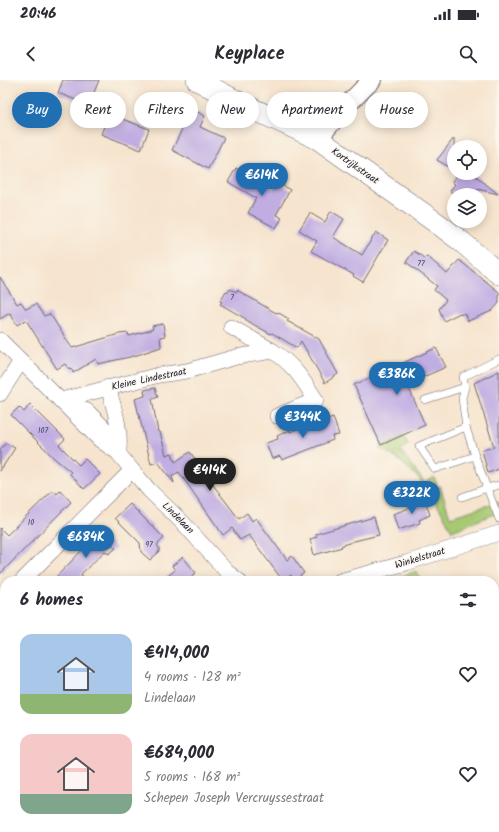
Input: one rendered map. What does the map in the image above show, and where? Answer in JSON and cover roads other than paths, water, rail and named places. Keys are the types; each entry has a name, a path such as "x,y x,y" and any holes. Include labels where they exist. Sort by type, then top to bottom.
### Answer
{"main road":[{"name":"Kortrijkstraat","path":"197,80 242,104 318,139 446,230 499,274"}],"street":[{"path":"318,139 343,109 372,80"},
{"path":"231,328 285,359 323,398 278,416"},
{"path":"236,357 241,341 246,336"},
{"name":"Lindelaan","path":"0,340 61,400 74,404 87,411 108,432 118,453 132,470 208,549 222,576"},
{"name":"Kleine Lindestraat","path":"61,400 159,375 186,371 236,357 273,351"},
{"path":"0,394 21,361"},
{"path":"108,387 118,422 120,438 118,453"},
{"path":"27,576 132,470"},
{"name":"Winkelstraat","path":"358,576 406,563 499,533"}],"lane":[{"path":"499,359 463,377 465,387 462,398 466,427 475,456 499,519"},
{"path":"425,400 465,387"},
{"path":"466,427 419,446 435,469 475,456"},
{"path":"462,497 499,485"}]}
